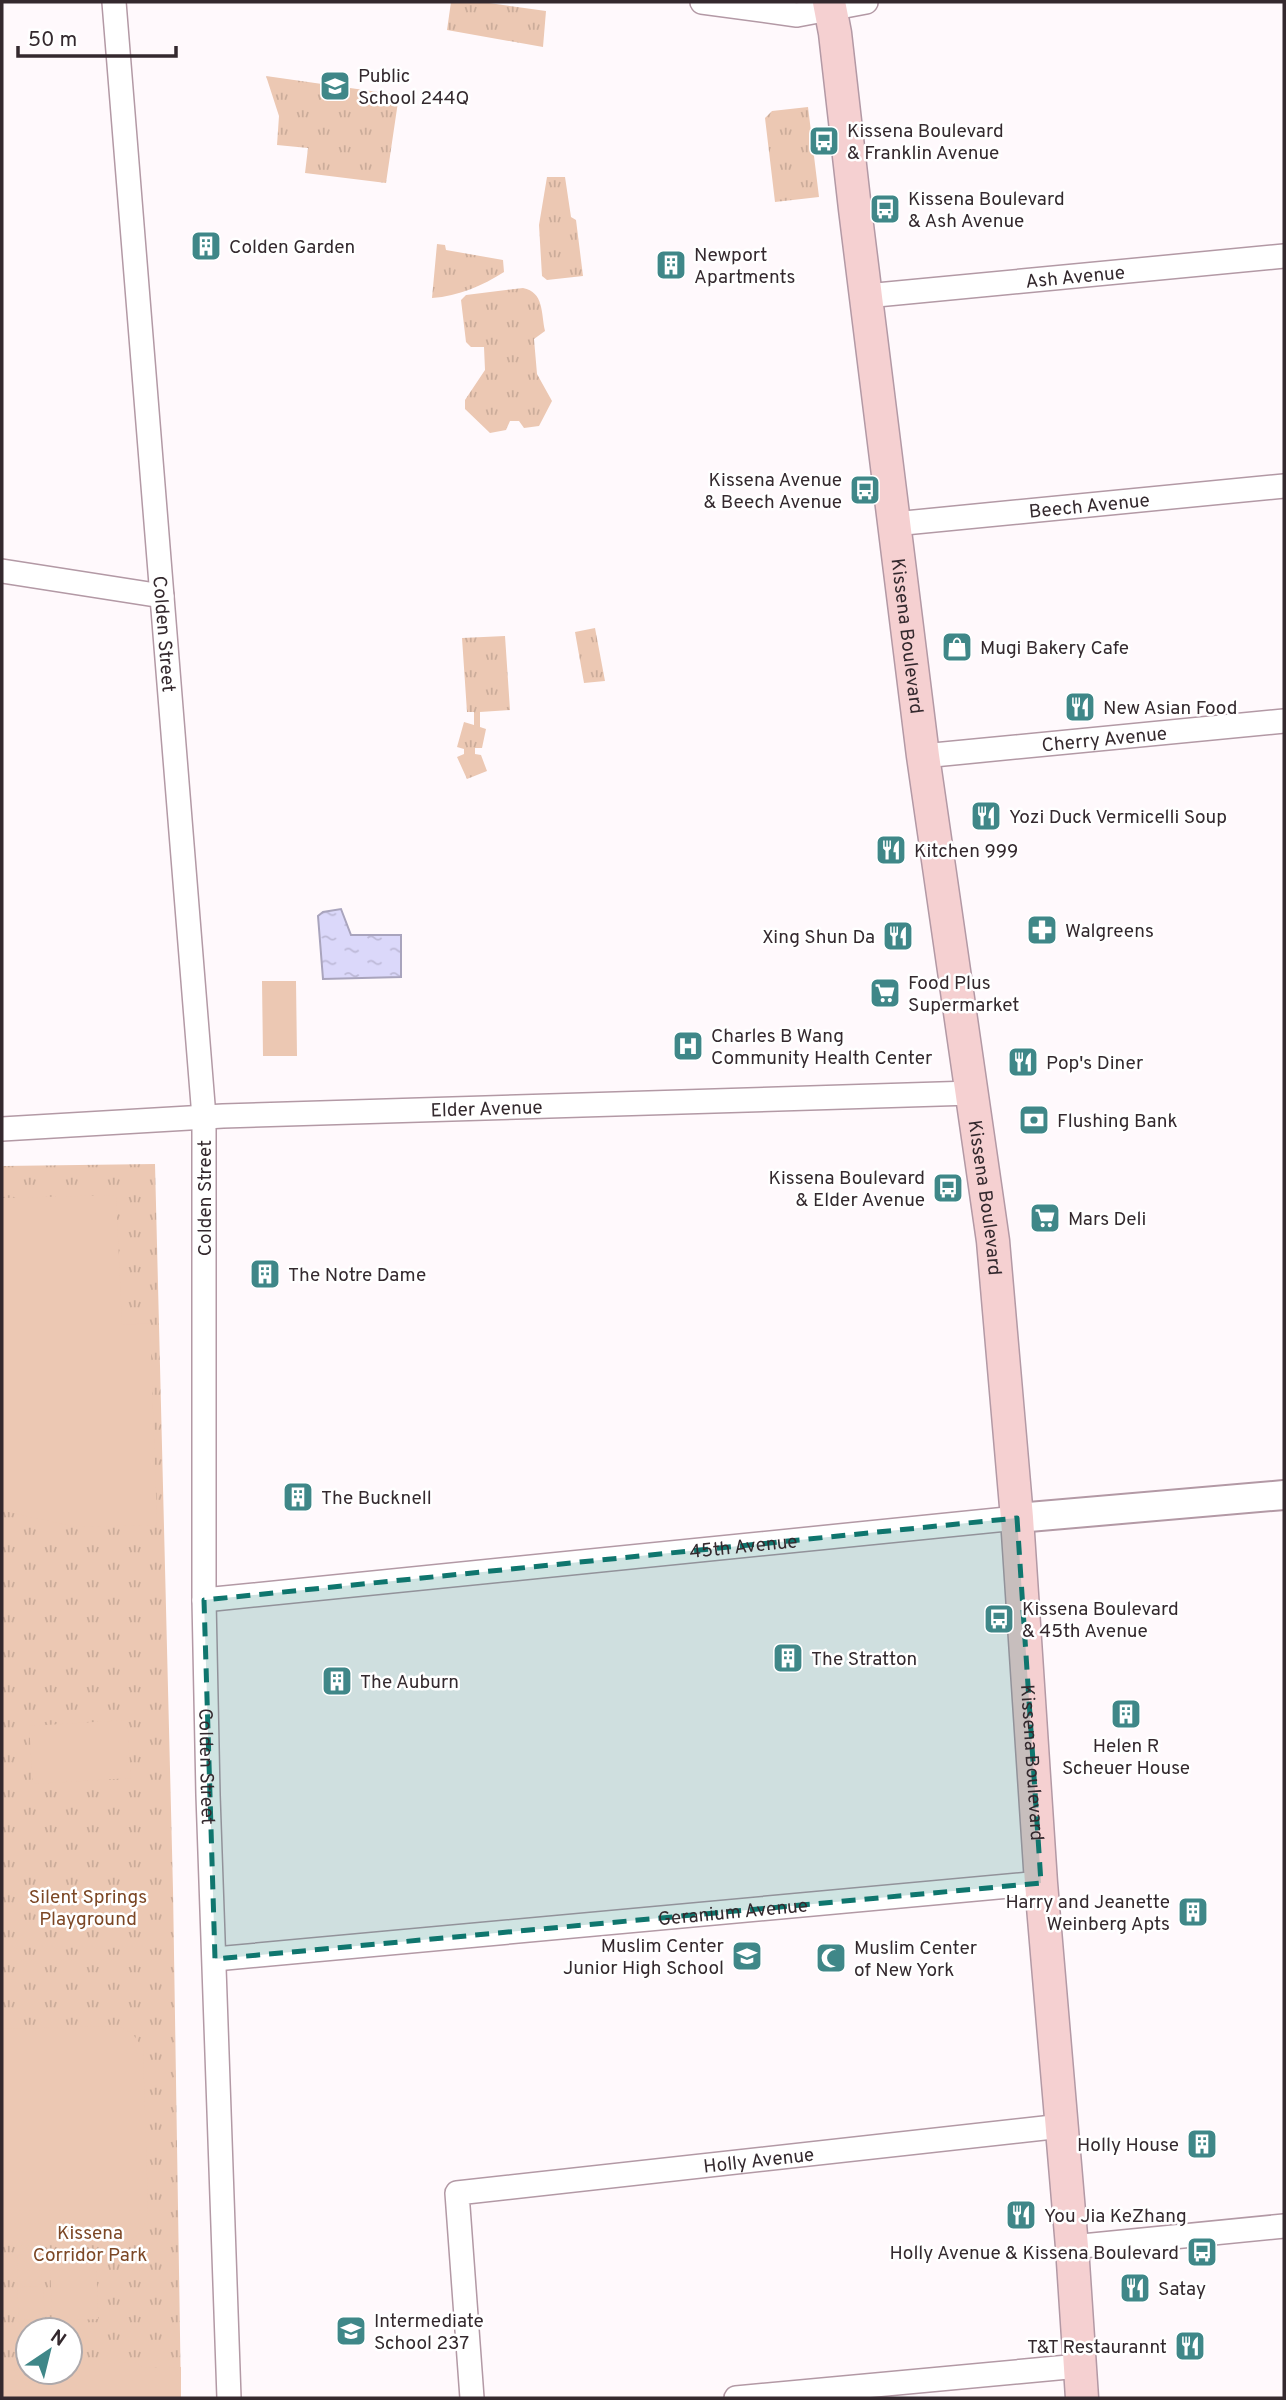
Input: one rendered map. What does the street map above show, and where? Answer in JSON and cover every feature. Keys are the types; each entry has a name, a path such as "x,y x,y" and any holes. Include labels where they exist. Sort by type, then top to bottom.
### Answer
{"main road":[{"name":"Kissena Boulevard","path":"830,5 923,756 993,1241 1017,1518 1041,1883 1082,2398"}],"street":[{"name":"Colden Street","path":"114,2 204,1117 204,1600 208,1795 229,2398"},
{"path":"702,2 797,15 830,5 866,2"},
{"name":"Ash Avenue","path":"866,296 1284,256"},
{"name":"Beech Avenue","path":"894,524 1284,486"},
{"path":"2,571 162,596"},
{"name":"Cherry Avenue","path":"923,756 1284,721"},
{"name":"Elder Avenue","path":"2,1129 204,1117 972,1093"},
{"name":"45th Avenue","path":"204,1600 1017,1518 1284,1495"},
{"name":"Geranium Avenue","path":"215,1959 1041,1883"},
{"name":"Holly Avenue","path":"472,2398 457,2193 1062,2126"},
{"path":"1072,2247 1284,2226"},
{"path":"736,2398 1079,2366"}],"highlighted area":[{"path":"1017,1518 1041,1883 215,1959 204,1600"}],"green space":[{"path":"451,2 482,2 546,11 543,47 447,30"},
{"path":"266,76 399,95 386,183 305,173 308,148 277,145 279,116"},
{"path":"808,107 819,197 775,202 765,118 772,111"},
{"path":"547,177 565,177 571,217 576,220 583,276 547,280 542,276 539,225"},
{"path":"437,244 445,245 446,250 503,260 504,272 470,290 432,298"},
{"path":"523,288 535,294 540,304 545,331 534,339 537,374 552,401 539,426 524,428 519,421 510,421 506,430 490,433 465,409 465,400 485,370 484,347 471,347 466,342 461,300 466,295"},
{"path":"595,628 605,681 584,683 575,632"},
{"path":"505,636 510,710 480,712 480,727 486,729 482,748 475,748 475,754 481,755 487,771 467,779 457,757 464,754 464,749 457,747 464,722 474,725 474,712 467,712 462,638"},
{"path":"262,981 296,981 297,1056 263,1056"},
{"name":"Kissena Corridor Park","path":"155,1164 173,1890 181,2398 2,2398 2,1166"},
{"path":"116,1195 122,1325 150,1323 157,1525 75,1527 4,1511 2,1198"},
{"path":"127,1720 131,1778 33,1784 29,1726"},
{"path":"117,2026 132,2033 143,2048 148,2209 142,2229 127,2242 2,2246 2,2029"},
{"path":"41,2255 42,2284 18,2285 17,2256"},
{"path":"96,2255 98,2319 52,2316 50,2256"},
{"path":"43,2286 45,2316 19,2316 17,2287"},
{"path":"134,2362 143,2368 181,2367 181,2398 2,2398 2,2371 14,2370 14,2386 84,2386 84,2365"}],"water":[{"path":"341,909 351,935 401,935 401,977 323,979 318,916 323,912"}],"place":[{"name":"Public School 244Q","path":"335,86"},
{"name":"Kissena Boulevard & Franklin Avenue","path":"824,141"},
{"name":"Kissena Boulevard & Ash Avenue","path":"885,209"},
{"name":"Colden Garden","path":"206,246"},
{"name":"Newport Apartments","path":"671,265"},
{"name":"Kissena Avenue & Beech Avenue","path":"865,490"},
{"name":"Mugi Bakery Cafe","path":"957,647"},
{"name":"New Asian Food","path":"1080,707"},
{"name":"Yozi Duck Vermicelli Soup","path":"986,816"},
{"name":"Kitchen 999","path":"891,850"},
{"name":"Walgreens","path":"1042,930"},
{"name":"Xing Shun Da","path":"898,936"},
{"name":"Food Plus Supermarket","path":"885,993"},
{"name":"Charles B Wang Community Health Center","path":"688,1046"},
{"name":"Pop's Diner","path":"1023,1062"},
{"name":"Flushing Bank","path":"1034,1120"},
{"name":"Kissena Boulevard & Elder Avenue","path":"948,1188"},
{"name":"Mars Deli","path":"1045,1218"},
{"name":"The Notre Dame","path":"265,1274"},
{"name":"The Bucknell","path":"298,1497"},
{"name":"Kissena Boulevard & 45th Avenue","path":"999,1619"},
{"name":"The Stratton","path":"788,1658"},
{"name":"The Auburn","path":"337,1681"},
{"name":"Helen R Scheuer House","path":"1126,1714"},
{"name":"Harry and Jeanette Weinberg Apts","path":"1193,1912"},
{"name":"Muslim Center Junior High School","path":"747,1956"},
{"name":"Muslim Center of New York","path":"831,1958"},
{"name":"Holly House","path":"1202,2144"},
{"name":"You Jia KeZhang","path":"1021,2215"},
{"name":"Holly Avenue & Kissena Boulevard","path":"1202,2252"},
{"name":"Satay","path":"1135,2288"},
{"name":"Intermediate School 237","path":"351,2331"},
{"name":"T&T Restaurannt","path":"1190,2346"}],"park label":[{"name":"Silent Springs Playground","path":"88,1907"}]}
